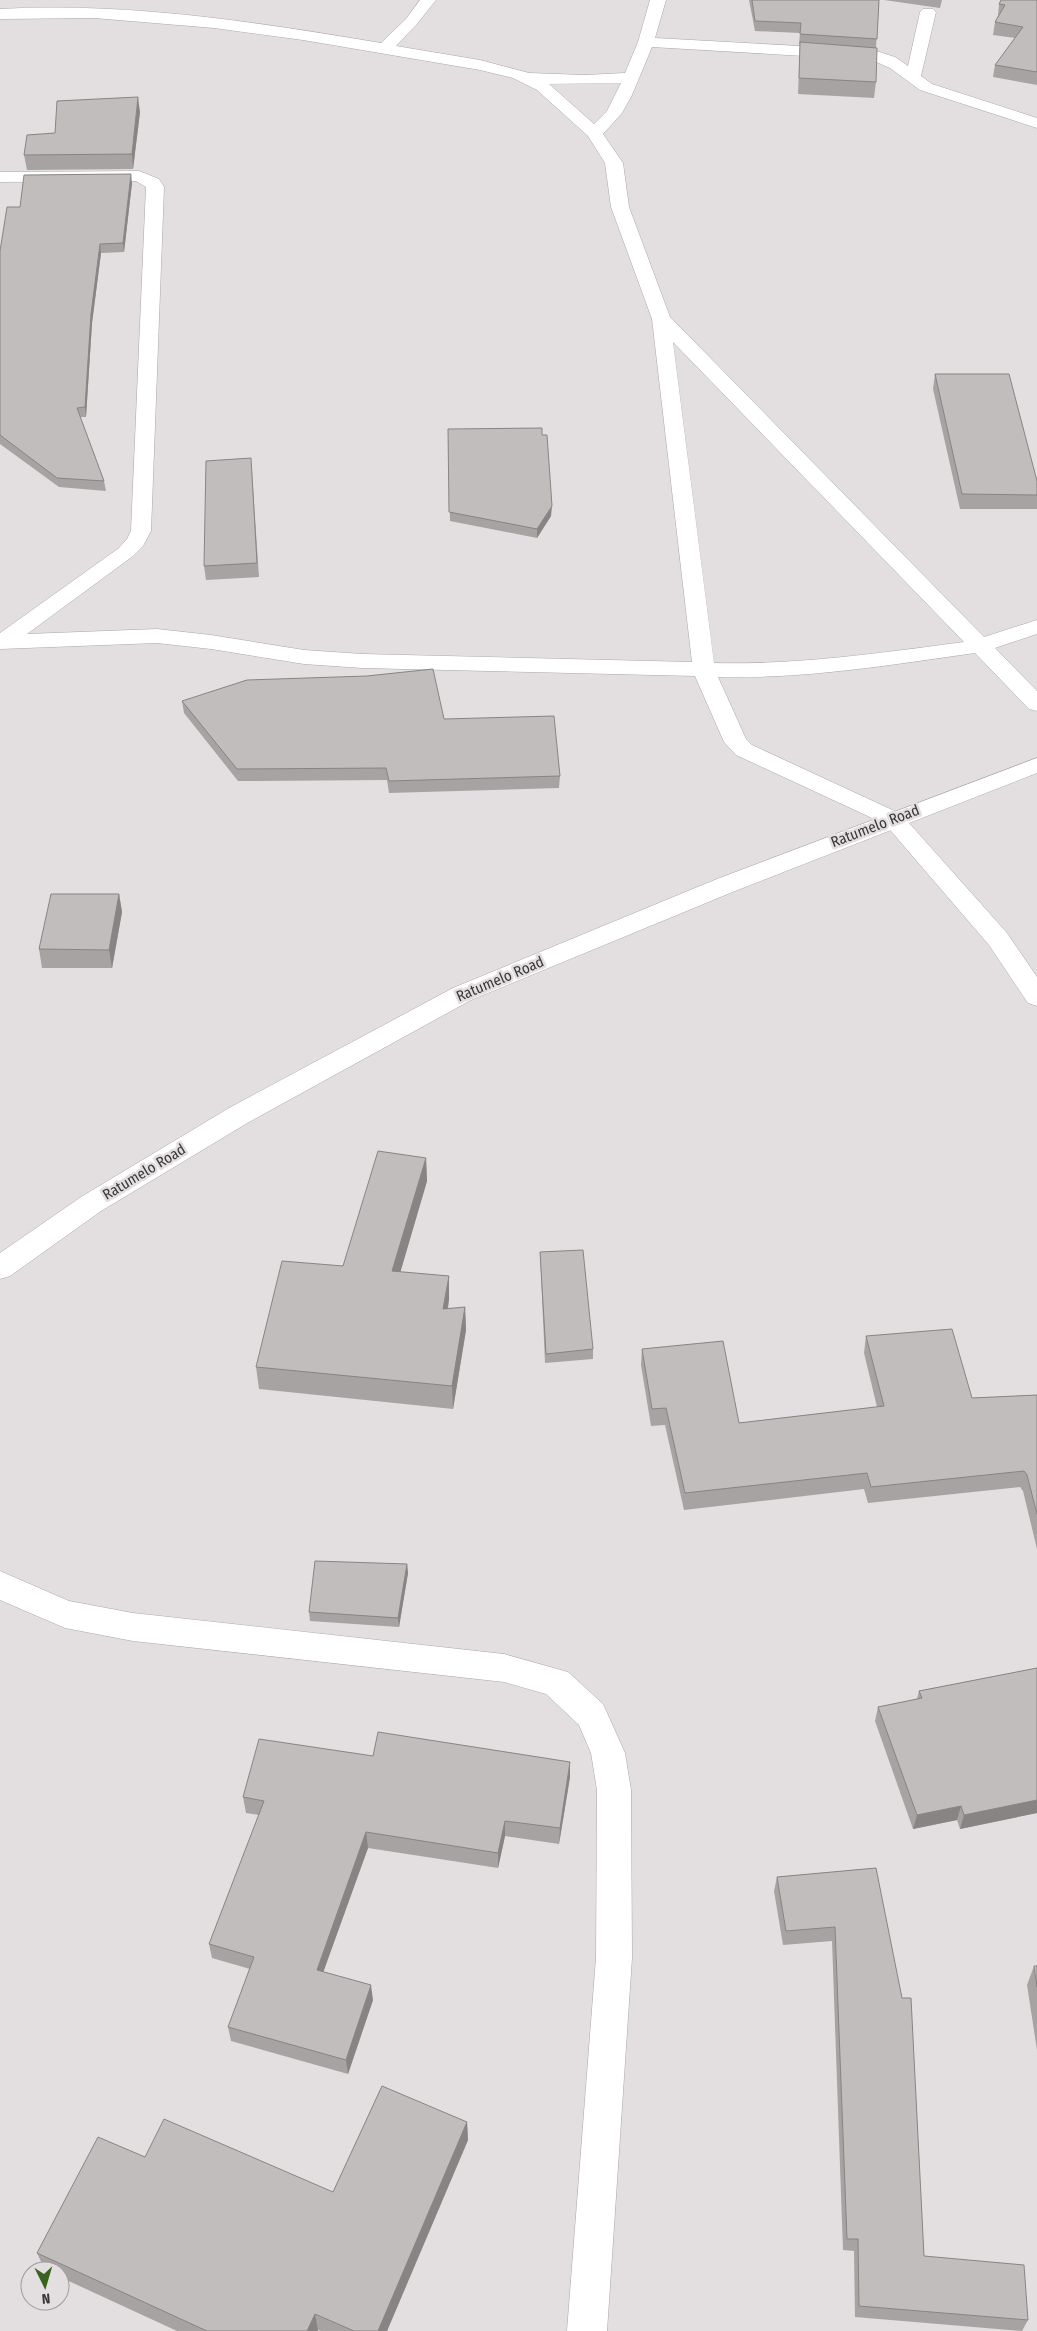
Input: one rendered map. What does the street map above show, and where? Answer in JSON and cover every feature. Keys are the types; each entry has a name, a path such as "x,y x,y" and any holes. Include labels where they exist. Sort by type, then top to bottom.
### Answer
{"street":[{"path":"2,17 16,0"},
{"path":"385,48 411,22 428,0"},
{"path":"594,133 614,113 631,78 646,42 658,0"},
{"path":"913,78 928,12"},
{"path":"2,17 90,13 169,18 244,26 385,48 480,65 528,78 584,80 631,78"},
{"path":"646,42 874,55 899,64 913,78 926,87 1037,123"},
{"path":"528,78 543,87 594,133 614,163 620,207 661,319 704,670 736,742 744,750 893,819 992,932 1037,996"},
{"path":"0,177 139,176 148,179 155,187 142,531 136,542 126,552 1,642"},
{"path":"661,319 1037,704"},
{"path":"1,642 157,636 211,642 313,658 765,671 850,664 981,646 1037,627"},
{"name":"Ratumelo Road","path":"0,1268 91,1204 239,1115 462,994 726,885 1037,765"},
{"path":"0,1585 65,1614 133,1627 504,1668 556,1682 592,1715 608,1753 614,1790 614,1958 587,2331"}],"building":[{"path":"752,0 879,0 877,39 800,34 801,23 755,21"},
{"path":"1001,0 1037,0 1037,72 995,65 1023,27 995,22 1005,5 999,4"},
{"path":"800,42 877,48 876,82 799,78"},
{"path":"138,97 132,154 24,155 27,135 55,133 57,101"},
{"path":"131,174 123,243 100,244 91,314 85,407 77,408 104,481 57,478 0,435 0,251 7,207 20,207 24,175"},
{"path":"935,374 1009,374 1037,481 1037,495 962,494"},
{"path":"542,428 542,435 547,435 552,506 537,529 449,512 448,429"},
{"path":"251,458 257,563 204,566 206,461"},
{"path":"433,669 444,719 554,716 560,776 389,781 386,768 237,769 182,701 247,680 367,676"},
{"path":"51,894 119,894 109,950 39,949"},
{"path":"378,1151 426,1158 392,1271 449,1276 443,1309 465,1307 452,1386 256,1367 282,1261 343,1266"},
{"path":"583,1250 593,1349 546,1354 540,1252"},
{"path":"952,1329 972,1398 1037,1395 1037,1514 1027,1475 1024,1471 871,1487 867,1473 685,1493 666,1408 652,1409 642,1349 723,1341 739,1423 884,1406 866,1336"},
{"path":"315,1561 407,1564 398,1618 309,1612"},
{"path":"1037,1668 1037,1800 964,1815 961,1806 917,1815 878,1707 922,1698 919,1691"},
{"path":"378,1732 570,1762 560,1828 505,1821 498,1853 366,1832 317,1970 371,1985 346,2060 228,2027 254,1957 209,1944 264,1801 243,1797 259,1739 373,1756"},
{"path":"876,1868 902,1998 911,1998 924,2256 1024,2265 1028,2320 859,2306 858,2239 847,2239 835,1927 786,1931 777,1877"},
{"path":"1034,1966 1037,1966 1037,1987"},
{"path":"382,2086 467,2122 378,2331 354,2331 315,2314 307,2331 207,2331 70,2268 70,2261 54,2261 37,2253 98,2137 145,2157 164,2119 333,2192"}]}
